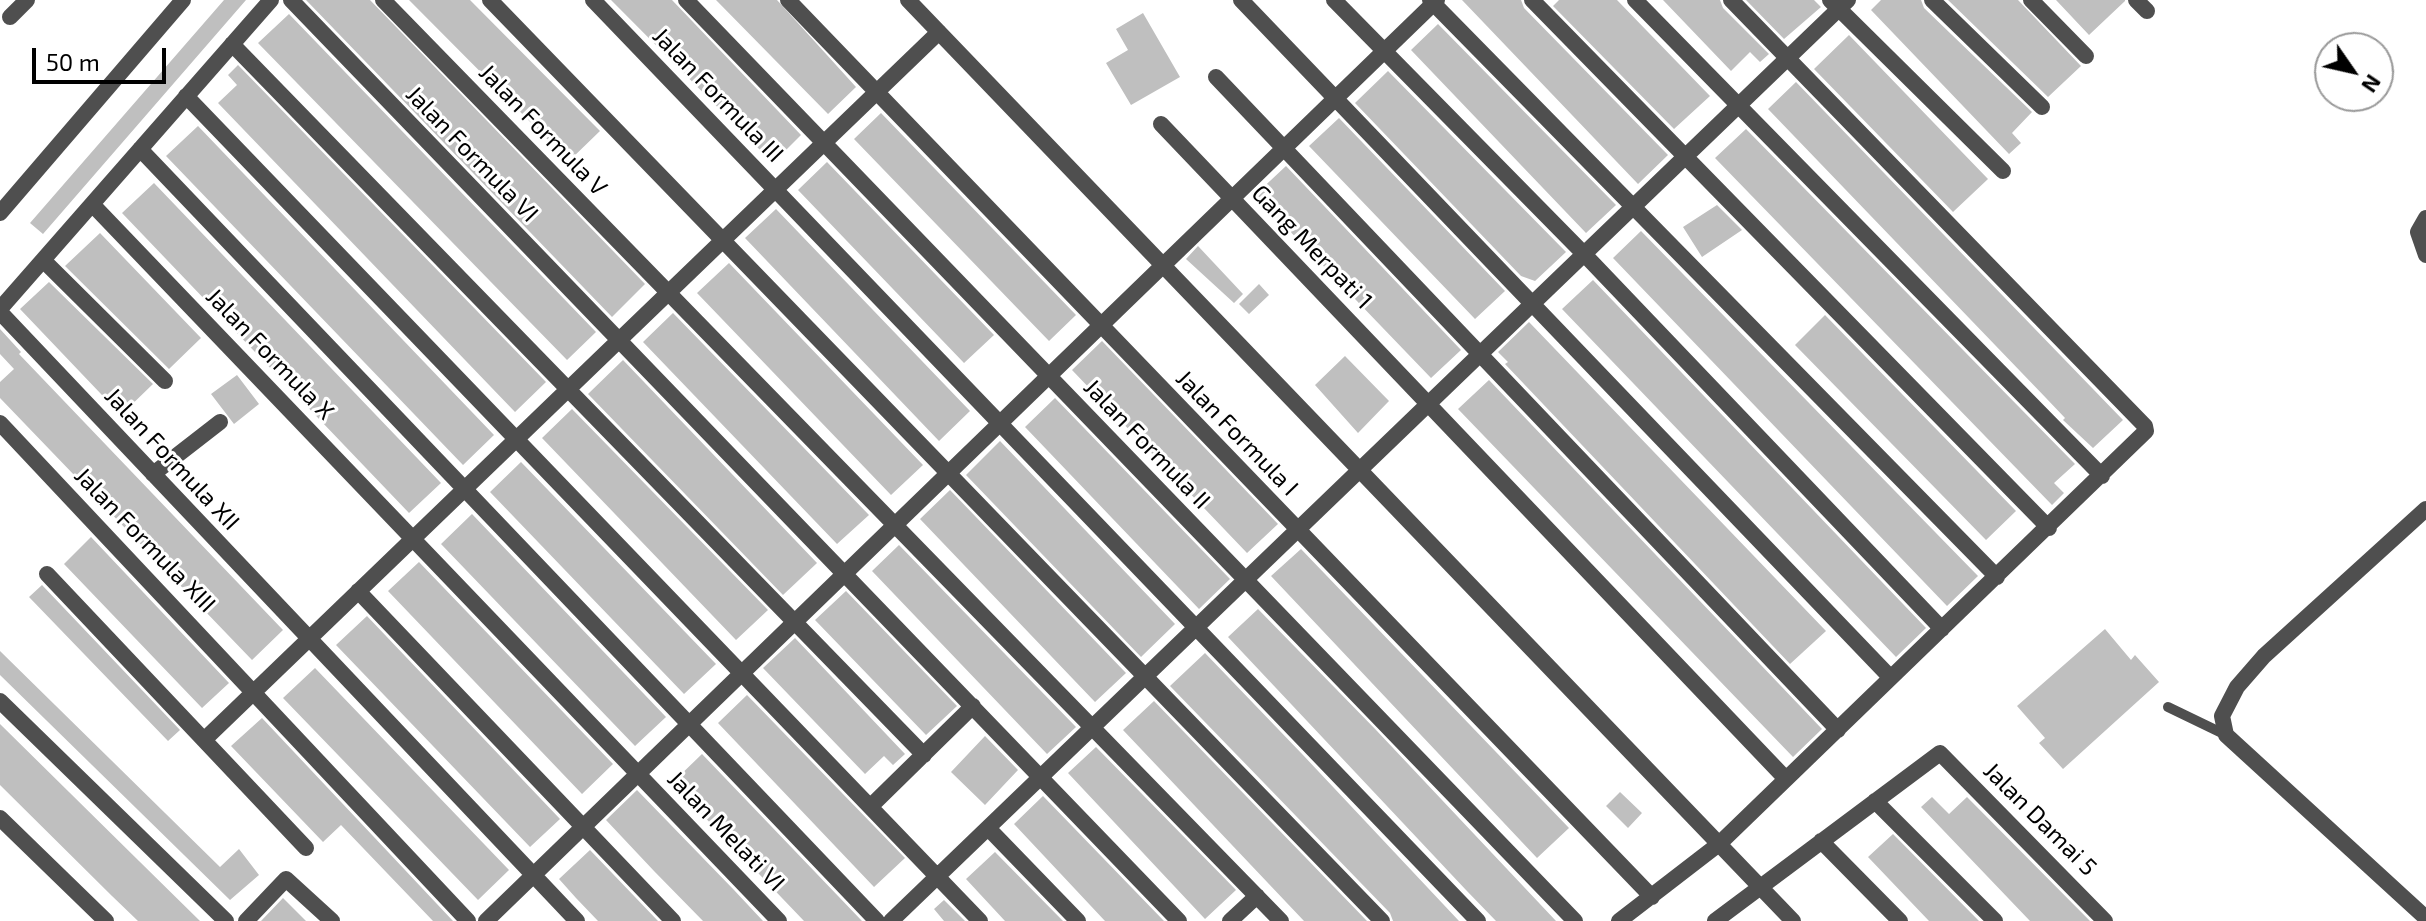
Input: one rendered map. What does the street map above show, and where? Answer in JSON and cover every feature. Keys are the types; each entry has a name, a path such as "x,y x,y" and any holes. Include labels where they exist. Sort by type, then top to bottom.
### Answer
{"street":[{"path":"10,17 27,0"},
{"path":"0,213 183,0"},
{"path":"0,311 271,0"},
{"name":"Jalan Formula VI","path":"291,0 1179,921"},
{"name":"Jalan Formula V","path":"383,0 1281,921"},
{"path":"490,0 1382,921"},
{"name":"Jalan Formula III","path":"593,0 1478,921"},
{"name":"Jalan Formula II","path":"686,0 1575,921"},
{"name":"Jalan Formula I","path":"788,0 1652,897"},
{"path":"908,0 1793,921"},
{"path":"1241,0 1890,677"},
{"path":"1334,0 1585,255 1942,629"},
{"path":"1532,0 2049,528"},
{"path":"1635,0 2102,476"},
{"path":"1619,921 1725,850 1786,779 2144,436 2145,426 1731,0"},
{"path":"1932,0 2042,107"},
{"path":"2031,0 2086,56"},
{"path":"486,921 1385,52 1433,1 1997,577"},
{"path":"891,921 1787,60 1839,3 2003,171"},
{"path":"204,740 939,32"},
{"path":"232,44 924,755"},
{"path":"1216,77 1838,730"},
{"path":"186,96 872,805 980,921"},
{"name":"Gang Merpati 1","path":"1161,124 1786,779"},
{"path":"140,149 877,921"},
{"name":"Jalan Formula X","path":"92,204 638,774"},
{"path":"2426,218 2418,232 2426,255"},
{"path":"43,260 165,381"},
{"name":"Jalan Formula XII","path":"0,311 577,921"},
{"path":"153,474 220,422"},
{"name":"Jalan Formula XIII","path":"0,423 468,921"},
{"path":"2426,509 2264,656 2226,706 2222,716 2226,735 2426,918"},
{"path":"47,574 306,848"},
{"path":"358,591 673,921"},
{"path":"0,701 226,921"},
{"path":"872,805 973,706"},
{"name":"Jalan Damai 5","path":"1875,801 1940,753 2105,921"},
{"name":"Jalan Melati VI","path":"638,774 779,921"},
{"path":"1715,921 1762,889 1875,801 1995,921"},
{"path":"0,818 106,921"},
{"path":"988,828 1078,921"},
{"path":"1821,841 1900,921"},
{"path":"246,921 286,879 332,921"},
{"path":"1230,921 1257,896"}],"lane":[{"path":"2168,707 2226,735"}],"building":[{"path":"224,0 246,0 43,234 30,223"},
{"path":"306,0 370,0 645,284 612,317"},
{"path":"409,0 470,0 600,131 569,161"},
{"path":"611,0 672,0 801,135 773,163"},
{"path":"716,0 777,0 856,87 828,114"},
{"path":"1462,0 1521,0 1524,8 1668,155 1638,184"},
{"path":"1559,0 1617,0 1710,96 1674,129 1553,6"},
{"path":"1663,0 1720,0 1723,8 1769,54 1760,62 1750,52 1731,71"},
{"path":"1746,0 1814,0 1821,7 1784,39"},
{"path":"1881,0 1921,0 1924,8 2032,112 2012,133 2021,143 2009,154 1871,10"},
{"path":"1948,0 2018,0 2081,66 2048,97"},
{"path":"2056,0 2125,0 2125,1 2089,35"},
{"path":"1143,13 1180,77 1131,105 1106,63 1128,50 1116,29"},
{"path":"289,14 596,332 567,360 258,43"},
{"path":"1438,24 1616,205 1586,233 1411,50"},
{"path":"1849,35 1988,179 1953,212 1814,69"},
{"path":"238,65 546,382 515,412 218,103 237,85 228,75"},
{"path":"1388,71 1566,252 1535,281 1521,276 1355,103"},
{"path":"1796,82 2123,420 2093,448 1768,109"},
{"path":"881,113 1076,315 1049,341 854,139"},
{"path":"1339,118 1505,291 1475,319 1309,146"},
{"path":"198,126 494,435 463,465 166,156"},
{"path":"1746,129 2075,464 2054,483 2064,493 2052,505 1715,158"},
{"path":"827,162 994,335 964,363 798,190"},
{"path":"1286,166 1461,350 1431,378 1255,195"},
{"path":"154,183 441,483 409,513 122,213"},
{"path":"1717,205 1742,230 1702,257 1683,227"},
{"path":"776,209 970,411 939,441 745,238"},
{"path":"1641,231 1978,576 1947,606 1613,258"},
{"path":"100,233 201,338 169,369 65,266"},
{"path":"1198,246 1243,294 1234,303 1186,259"},
{"path":"729,263 923,465 891,495 697,293"},
{"path":"1593,280 1926,628 1896,657 1562,309"},
{"path":"49,282 153,384 121,415 20,309"},
{"path":"1259,284 1269,295 1249,314 1239,304"},
{"path":"673,313 869,515 837,544 643,342"},
{"path":"1825,315 2016,511 1986,540 1795,345"},
{"path":"1529,322 1826,631 1790,664 1505,364 1508,362 1498,352"},
{"path":"0,329 21,352 19,354 283,630 252,660 0,398 0,382 14,369 0,354"},
{"path":"1102,341 1278,524 1247,553 1072,370"},
{"path":"1345,356 1389,401 1358,433 1315,385"},
{"path":"623,360 817,563 783,595 588,394"},
{"path":"237,375 259,404 234,424 211,394"},
{"path":"1489,380 1822,729 1793,757 1458,409"},
{"path":"1055,398 1230,579 1199,609 1025,427"},
{"path":"572,409 768,610 736,640 542,438"},
{"path":"1000,441 1175,624 1141,657 966,475"},
{"path":"521,462 716,664 684,694 490,492"},
{"path":"950,490 1126,673 1095,702 920,519"},
{"path":"472,514 666,717 635,746 441,544"},
{"path":"91,537 229,683 202,708 64,564"},
{"path":"899,545 1076,727 1047,754 872,571"},
{"path":"1301,549 1569,828 1537,858 1271,576"},
{"path":"419,562 613,764 582,794 388,591"},
{"path":"42,585 180,730 168,741 29,597"},
{"path":"846,591 957,706 926,735 815,620"},
{"path":"1258,609 1556,921 1496,921 1466,890 1228,637"},
{"path":"367,616 560,819 530,847 336,645"},
{"path":"2105,629 2131,660 2135,655 2159,682 2063,769 2039,743 2045,738 2017,706"},
{"path":"795,638 905,754 893,765 884,756 865,774 763,668"},
{"path":"0,651 220,867 239,849 259,875 230,900 0,675"},
{"path":"1205,653 1459,921 1393,921 1390,913 1170,686"},
{"path":"315,668 509,870 478,900 283,698"},
{"path":"747,695 905,858 874,887 718,723"},
{"path":"1154,701 1367,921 1304,921 1123,730"},
{"path":"262,718 453,921 433,921 341,825 323,842 231,746"},
{"path":"0,724 200,921 138,921 112,896 0,785"},
{"path":"985,736 1018,770 985,805 951,772"},
{"path":"1096,747 1236,890 1205,919 1068,773"},
{"path":"702,754 862,921 804,921 672,783"},
{"path":"637,790 763,921 703,921 654,871 606,820"},
{"path":"1620,792 1642,813 1628,828 1606,806"},
{"path":"1043,796 1164,921 1105,921 1014,824"},
{"path":"1932,797 1949,814 1967,797 2090,921 2030,921 1921,807"},
{"path":"1893,834 1979,921 1929,921 1868,857"},
{"path":"590,850 658,921 598,921 559,879"},
{"path":"995,852 1063,921 1005,921 966,879"},
{"path":"283,898 306,921 261,921"},
{"path":"944,900 965,921 944,921 934,909"}]}
